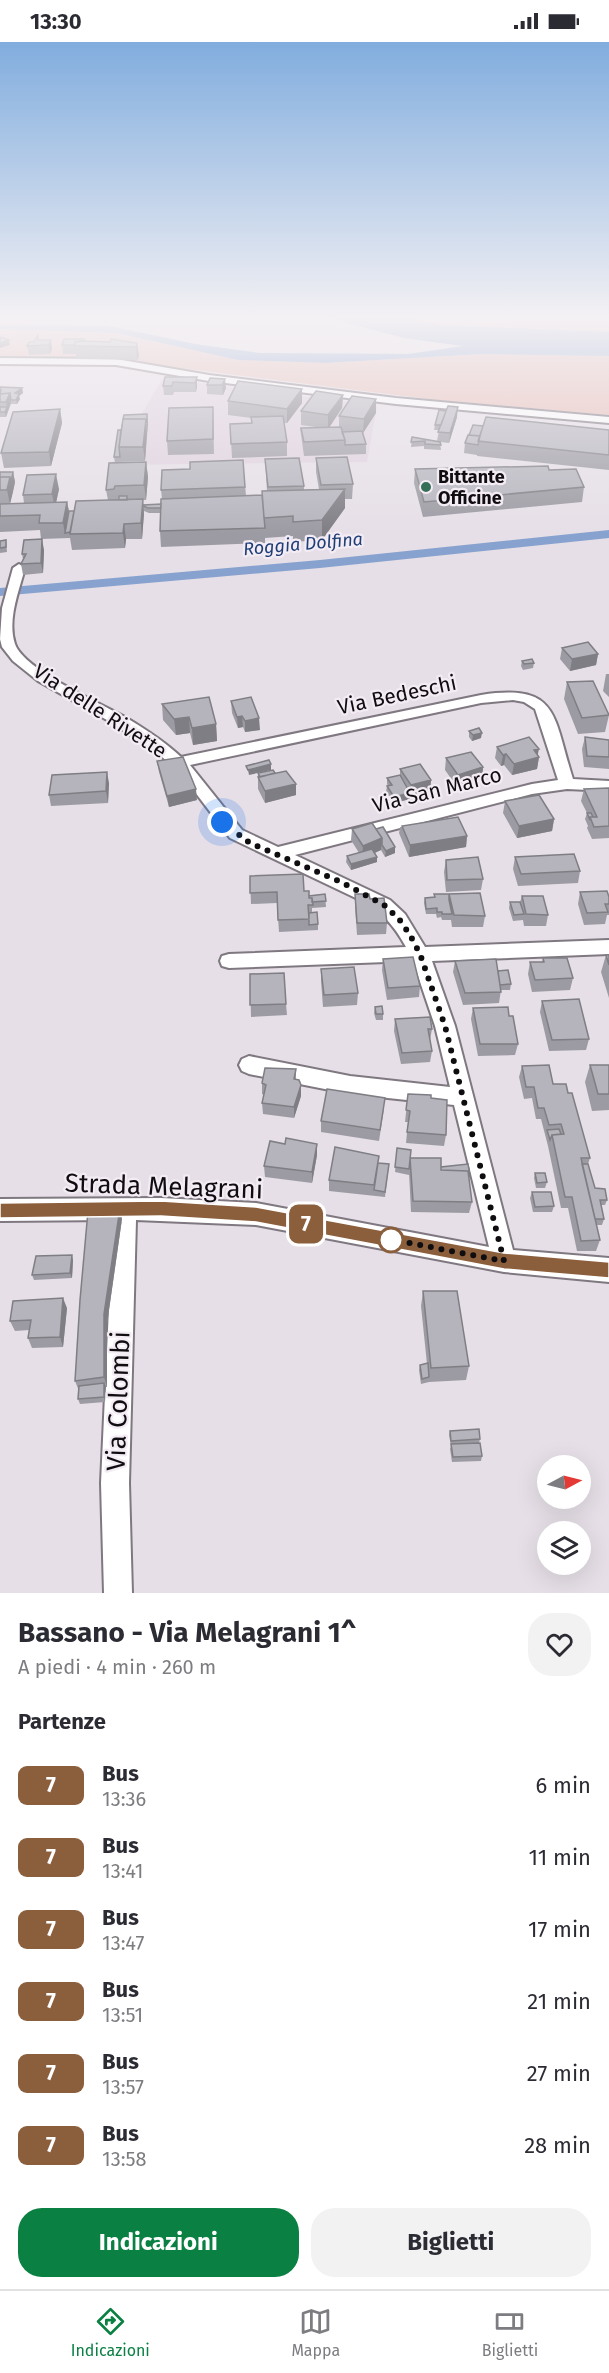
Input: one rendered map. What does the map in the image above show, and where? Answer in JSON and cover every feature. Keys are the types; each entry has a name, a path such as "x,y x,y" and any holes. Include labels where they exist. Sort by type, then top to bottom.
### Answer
{"street":[{"path":"302,389 396,401 609,420"},
{"name":"Via delle Rivette","path":"19,568 3,624 4,636 9,648 24,663 51,682 132,728 179,762 213,803 222,822 250,843 278,853 384,905 399,919 420,954 445,1026 504,1261"},
{"name":"Via Bedeschi","path":"179,762 481,699 511,696 535,700 543,707 567,784"},
{"name":"Via San Marco","path":"278,853 532,789 567,784 609,786"},
{"path":"229,961 609,947"},
{"path":"249,1065 350,1085 463,1097"},
{"name":"Strada Melagrani","path":"0,1210 161,1209 256,1214 504,1261 609,1270"},
{"name":"Via Colombi","path":"118,1593 115,1483 125,1210"}],"shaded area":[{"path":"156,389 250,389 377,406 367,462 111,465"},
{"path":"351,389 609,389 609,415 436,400"}],"building":[{"path":"20,389 15,393 19,394 16,400 11,400 10,393 0,394 0,390"},
{"path":"234,389 302,389 287,409 228,401"},
{"path":"316,391 343,395 328,415 301,411"},
{"path":"10,393 6,402 0,402 0,394"},
{"path":"352,396 376,399 364,419 339,416"},
{"path":"448,406 458,407 450,433 438,432"},
{"path":"0,407 7,407 5,412 0,412"},
{"path":"213,407 213,439 167,441 169,408"},
{"path":"60,409 49,452 1,453 13,412"},
{"path":"439,410 446,411 441,425 435,425"},
{"path":"147,414 147,423 146,419 123,419 124,415"},
{"path":"283,416 287,442 231,444 230,424 252,423 251,417"},
{"path":"486,417 609,430 609,455 478,441"},
{"path":"123,419 146,419 143,447 119,447"},
{"path":"473,425 483,426 480,436 469,435"},
{"path":"341,427 345,440 304,442 301,428"},
{"path":"118,430 121,430 120,457 114,457"},
{"path":"362,431 366,444 345,445 342,432"},
{"path":"468,435 480,436 478,445 465,443"},
{"path":"412,437 440,442 441,445 425,444 425,441 411,442"},
{"path":"347,457 353,484 321,485 316,458"},
{"path":"299,458 304,486 268,487 265,459"},
{"path":"243,460 245,487 161,490 162,470 190,469 190,462"},
{"path":"146,462 144,485 115,486 114,489 106,490 109,463"},
{"path":"548,466 549,470 576,469 584,487 424,502 415,469"},
{"path":"0,472 13,472 11,482 10,477 0,477"},
{"path":"56,474 52,494 23,495 27,475"},
{"path":"0,477 10,477 7,490 0,490"},
{"path":"345,489 322,520 293,522 293,516 264,518 262,491"},
{"path":"262,495 265,528 160,531 161,499"},
{"path":"119,496 127,496 127,500 119,500"},
{"path":"143,499 141,523 124,524 123,533 70,534 76,501"},
{"path":"67,502 63,523 39,523 40,515 0,516 0,504"},
{"path":"161,504 161,508 143,506 143,505"},
{"path":"69,511 74,511 70,532 65,533"},
{"path":"42,539 41,563 21,564 26,554 22,554 24,540"},
{"path":"6,540 6,547 0,548 0,541"},
{"path":"588,642 598,654 572,659 562,648"},
{"path":"532,659 534,663 524,664 522,661"},
{"path":"593,681 609,715 582,718 567,682"},
{"path":"209,697 216,724 192,728 189,717 174,719 162,704"},
{"path":"251,697 259,718 245,721 242,716 237,717 231,701"},
{"path":"479,728 482,733 473,735 469,731"},
{"path":"529,737 539,749 534,750 539,757 514,764 497,747"},
{"path":"585,737 609,740 609,757 587,756"},
{"path":"471,752 483,767 458,775 446,758"},
{"path":"183,757 196,789 167,796 157,761"},
{"path":"269,760 271,764 248,770 246,766"},
{"path":"420,764 431,780 411,785 400,769"},
{"path":"273,770 275,773 260,777 258,773"},
{"path":"286,771 296,784 265,791 258,777"},
{"path":"107,772 106,791 49,795 52,775"},
{"path":"400,775 410,793 394,797 387,786 392,785 387,778"},
{"path":"609,788 609,826 594,827 590,817 597,817 584,789"},
{"path":"539,795 554,819 519,826 505,801"},
{"path":"458,817 467,836 410,845 402,826"},
{"path":"372,823 382,838 363,846 352,829"},
{"path":"383,827 395,847 386,851 376,829"},
{"path":"372,849 377,857 351,864 347,856"},
{"path":"574,854 580,871 521,874 515,857"},
{"path":"478,857 483,879 447,880 446,860"},
{"path":"303,874 304,891 309,891 309,898 312,898 313,905 308,905 309,919 278,920 277,892 250,893 250,876"},
{"path":"607,891 609,904 605,904 608,912 587,913 580,892"},
{"path":"480,893 485,916 454,915 449,894"},
{"path":"325,894 326,901 312,902 312,898 309,898 309,896"},
{"path":"355,894 369,894 370,899 384,898 387,923 357,923"},
{"path":"434,894 449,894 452,914 437,912 437,908 426,909 425,898 435,897"},
{"path":"522,896 543,896 548,915 526,914"},
{"path":"510,902 520,902 524,914 514,915"},
{"path":"317,912 318,924 309,925 309,913"},
{"path":"413,957 420,986 388,988 383,959"},
{"path":"543,958 567,958 573,978 535,980 530,962 544,962"},
{"path":"496,959 501,992 465,993 455,961"},
{"path":"354,967 358,993 324,995 321,969"},
{"path":"508,970 511,984 500,985 498,971"},
{"path":"284,973 286,1004 250,1005 250,974"},
{"path":"579,999 589,1039 552,1040 542,1001"},
{"path":"382,1006 383,1014 376,1014 375,1007"},
{"path":"508,1007 509,1016 513,1016 518,1044 480,1044 473,1008"},
{"path":"430,1017 432,1029 428,1029 432,1051 402,1053 395,1019"},
{"path":"549,1065 553,1084 566,1084 568,1093 572,1093 590,1158 581,1158 600,1240 581,1241 572,1197 565,1197 552,1135 564,1134 561,1124 549,1125 544,1108 538,1108 534,1087 526,1087 522,1066"},
{"path":"590,1065 609,1065 609,1094 598,1094"},
{"path":"265,1068 296,1069 294,1079 299,1080 301,1085 294,1107 262,1103 266,1085 262,1083"},
{"path":"327,1089 385,1098 380,1130 321,1121"},
{"path":"408,1094 431,1095 431,1098 447,1100 446,1135 407,1132 410,1111 406,1110"},
{"path":"559,1129 561,1134 552,1135 550,1140 547,1130"},
{"path":"286,1138 317,1144 312,1172 264,1166 270,1141 285,1144"},
{"path":"335,1147 379,1156 374,1185 329,1180"},
{"path":"397,1148 411,1150 409,1169 395,1167"},
{"path":"410,1158 441,1158 441,1170 468,1171 472,1202 413,1201"},
{"path":"378,1163 389,1164 385,1192 374,1190"},
{"path":"468,1164 470,1176 468,1171 441,1170 441,1167"},
{"path":"582,1164 588,1164 595,1188 605,1189 607,1200 600,1200 604,1219 595,1219"},
{"path":"535,1173 545,1173 547,1182 537,1183"},
{"path":"532,1192 551,1192 554,1206 535,1207"},
{"path":"120,1208 104,1314 104,1377 75,1381 88,1211"},
{"path":"72,1255 70,1273 32,1275 36,1256"},
{"path":"423,1291 457,1291 469,1366 431,1368"},
{"path":"63,1298 60,1337 28,1338 31,1320 10,1321 13,1301"},
{"path":"428,1363 429,1377 422,1379 420,1365"},
{"path":"104,1383 104,1397 78,1399 79,1386"},
{"path":"479,1429 480,1439 451,1441 450,1431"},
{"path":"480,1443 482,1456 453,1457 451,1444"}],"waterway":[{"name":"Roggia Dolfina","path":"0,592 320,564 609,534"}],"bus line":[{"name":"7","path":"0,1210 161,1209 256,1214 504,1261 609,1270"}],"place":[{"name":"Bittante Officine","path":"426,487"}],"route":[{"path":"222,822 250,843 278,853 341,882 384,905 399,919 420,954 445,1026 504,1261 388,1239 391,1240"}]}
